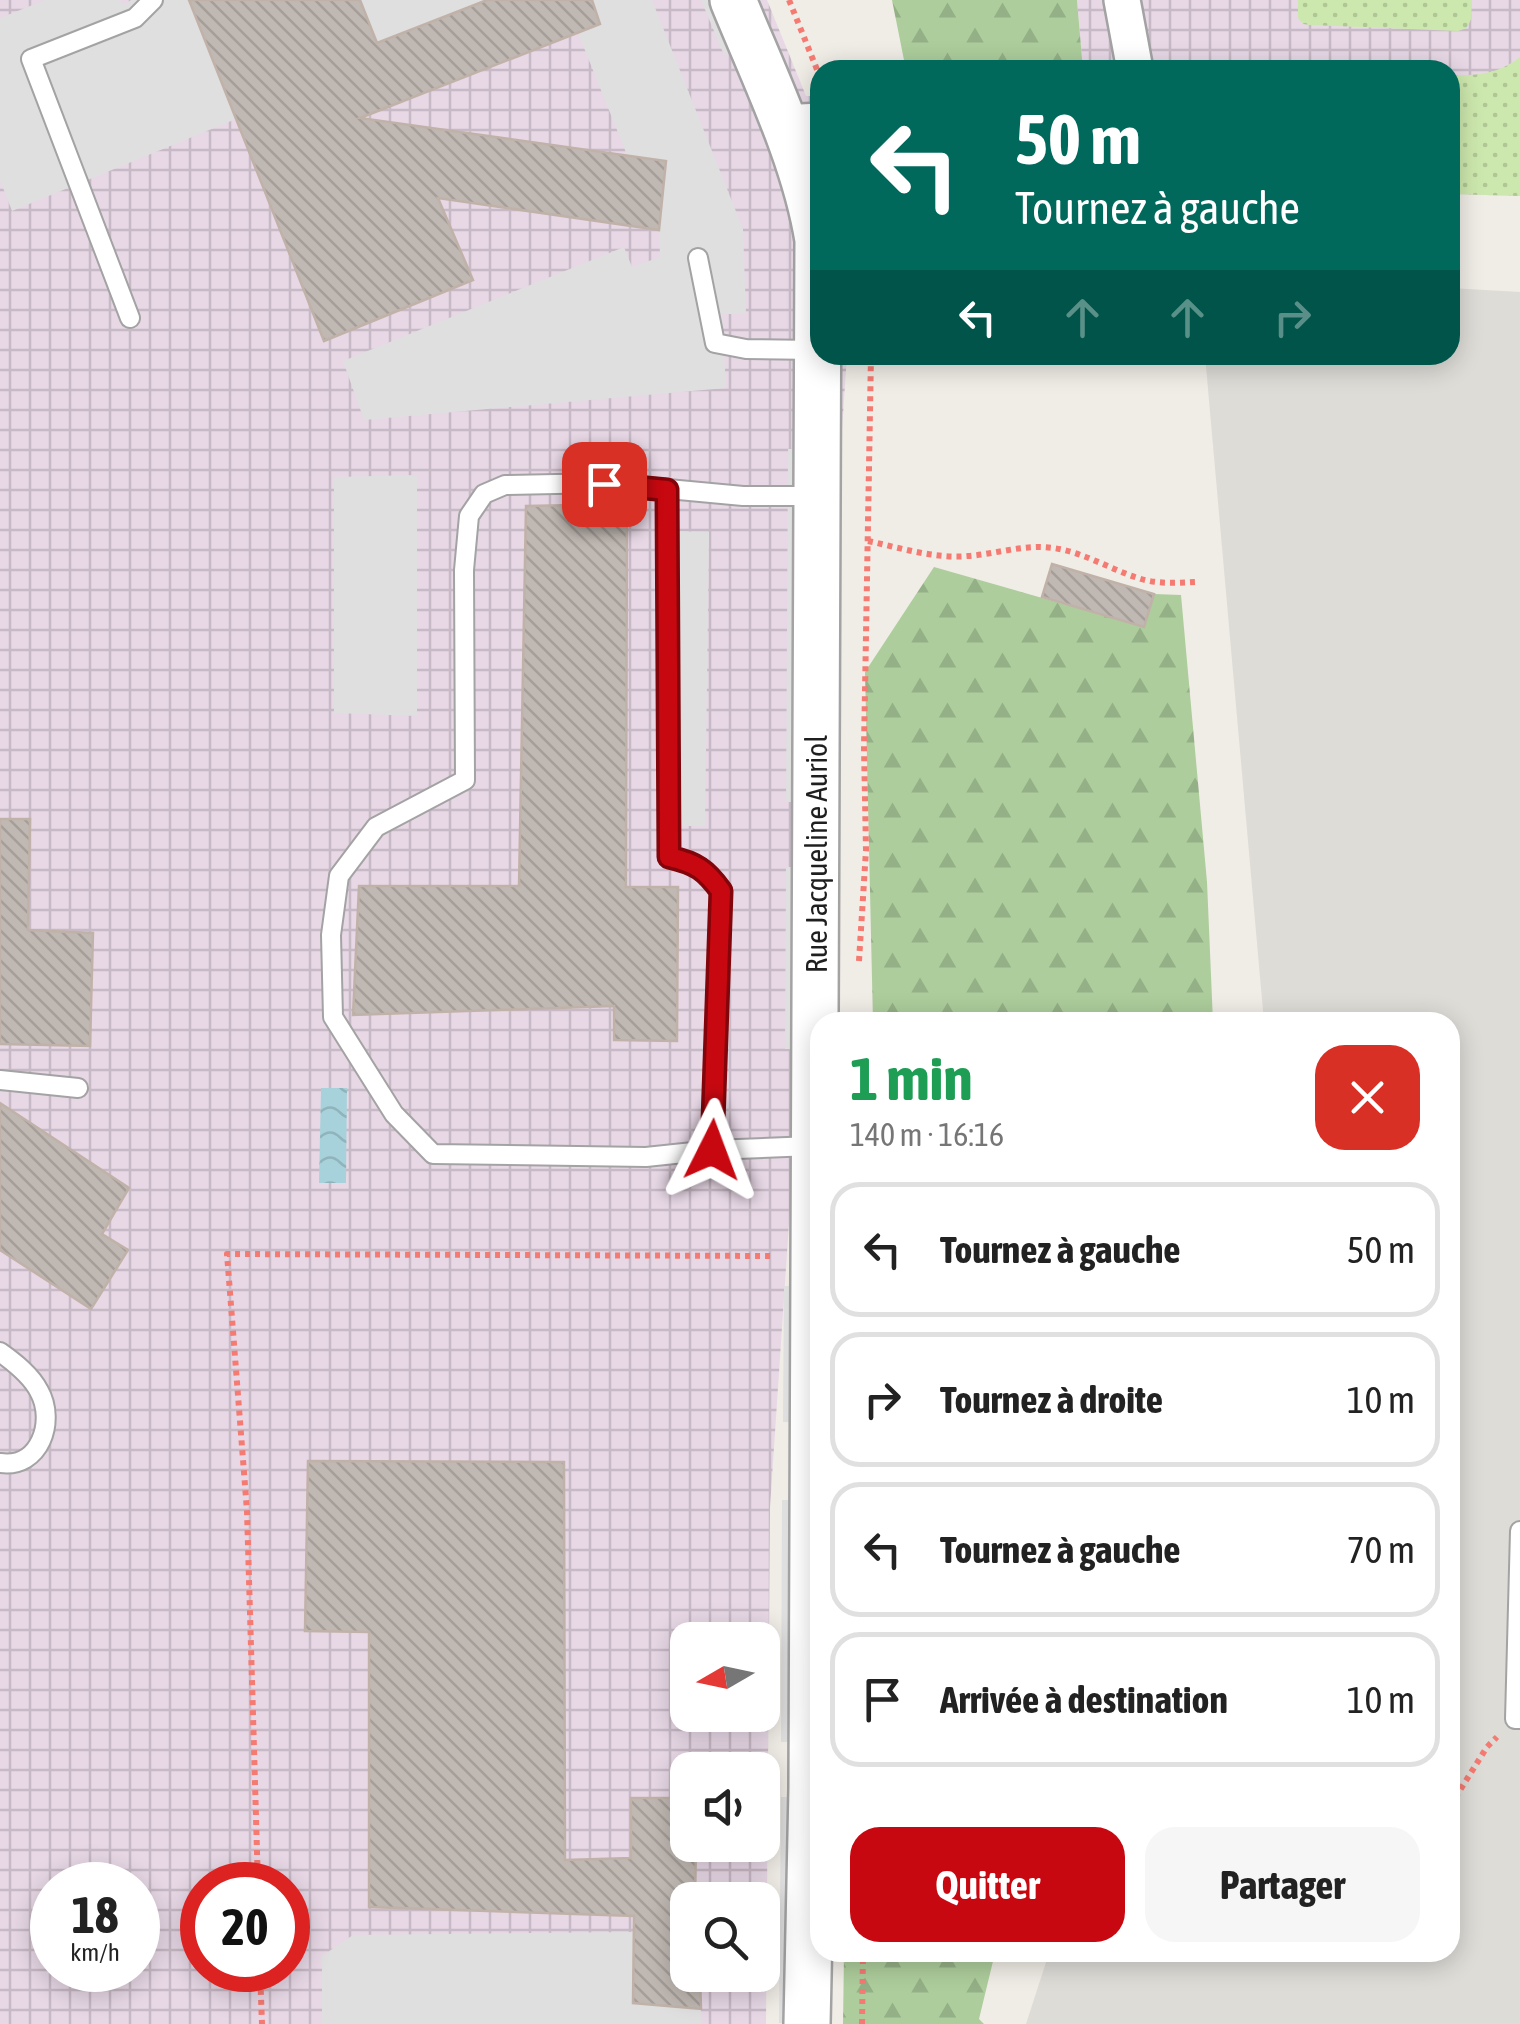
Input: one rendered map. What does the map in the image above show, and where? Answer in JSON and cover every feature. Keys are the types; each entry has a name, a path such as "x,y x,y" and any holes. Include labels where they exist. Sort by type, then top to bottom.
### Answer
{"street":[{"name":"Rue Jacqueline Auriol","path":"733,0 801,122 804,174 810,198"},
{"path":"1122,0 1133,60"},
{"name":"Rue Jacqueline Auriol","path":"815,1012 817,365"},
{"name":"Rue Jacqueline Auriol","path":"806,2024 810,1867"}],"lane":[{"path":"130,318 31,60 135,18 153,0"},
{"path":"698,258 715,343 746,349 810,350"},
{"path":"810,1146 646,1157 434,1154 394,1114 333,1016 331,935 339,876 376,827 465,780 464,570 469,516 484,494 505,485 604,484 743,496 816,496"},
{"path":"667,490 669,857 707,871 721,891 712,1150"},
{"path":"0,1080 78,1088"},
{"path":"0,1352 40,1392 46,1422 40,1444 26,1458 0,1463"},
{"path":"1517,1719 1520,1531"}],"path":[{"path":"789,0 813,60"},
{"path":"858,978 866,850 864,747 872,365"},
{"path":"868,542 942,556 1052,548 1141,579 1194,582"},
{"path":"257,1862 246,1512 226,1254 810,1256"},
{"path":"1460,1790 1487,1747 1517,1719"},
{"path":"862,2024 863,1962"},
{"path":"261,1992 262,2024"}],"shaded area":[{"path":"0,0 767,0 806,96 810,96 810,365 846,365 770,1507 769,1622 670,1622 670,1732 768,1732 768,1752 670,1752 670,1862 767,1862 767,1882 670,1882 670,1992 766,1992 766,2024 0,2024"},
{"path":"45,0 120,0 123,5 131,0 199,0 191,4 236,119 12,211 0,180 0,18"},
{"path":"360,0 487,0 377,43"},
{"path":"592,0 652,0 743,229 746,314 722,314 726,388 364,420 343,361 624,247 632,267 660,257 666,161 627,155 578,33 600,24"},
{"path":"701,0 714,0 734,51 724,55"},
{"path":"1077,0 1520,0 1520,196 1460,194 1460,60 1082,60"},
{"path":"1460,289 1520,292 1520,2024 1026,2024 1046,1962 1460,1962 1460,1012 1263,1012 1206,365 1460,365"},
{"path":"788,449 800,449 798,802 786,802"},
{"path":"417,475 417,716 334,713 334,477"},
{"path":"668,531 709,532 705,826 669,826"},
{"path":"786,867 798,867 797,1049 785,1049"},
{"path":"784,1286 796,1286 795,1422 783,1422"},
{"path":"782,1500 795,1500 794,1742 781,1742"},
{"path":"781,1797 794,1797 792,2023 779,2023"},
{"path":"634,1932 634,2003 701,2009 701,2024 322,2024 322,1956 353,1935"}],"green space":[{"path":"892,0 1077,0 1082,60 904,60"},
{"path":"1298,0 1472,0 1471,19 1467,28 1458,31 1310,25 1298,18"},
{"path":"1520,57 1520,196 1460,194 1460,75 1504,67"},
{"path":"934,567 1144,627 1154,594 1181,595 1207,882 1213,1012 873,1012 865,672"},
{"path":"844,1962 993,1962 979,2019 984,2024 843,2024"}],"water":[{"path":"321,1088 347,1088 346,1183 319,1183"}],"building":[{"path":"189,0 360,0 377,43 487,0 592,0 600,24 360,118 666,161 659,230 438,198 473,280 324,341"},
{"path":"627,504 626,887 678,887 677,1041 614,1040 614,1006 353,1015 359,886 519,886 526,506"},
{"path":"1052,564 1154,594 1144,627 1042,597"},
{"path":"0,819 30,819 28,930 93,933 90,1046 0,1044"},
{"path":"0,1103 129,1188 102,1234 128,1250 91,1309 0,1250"},
{"path":"308,1461 564,1462 565,1860 631,1858 631,1798 670,1798 670,1862 696,1862 695,1882 670,1882 670,1992 700,1992 701,2009 633,2003 634,1916 369,1907 369,1632 305,1631"}],"route":[{"path":"604,484 667,490 669,857 707,871 721,891 712,1150"}]}
